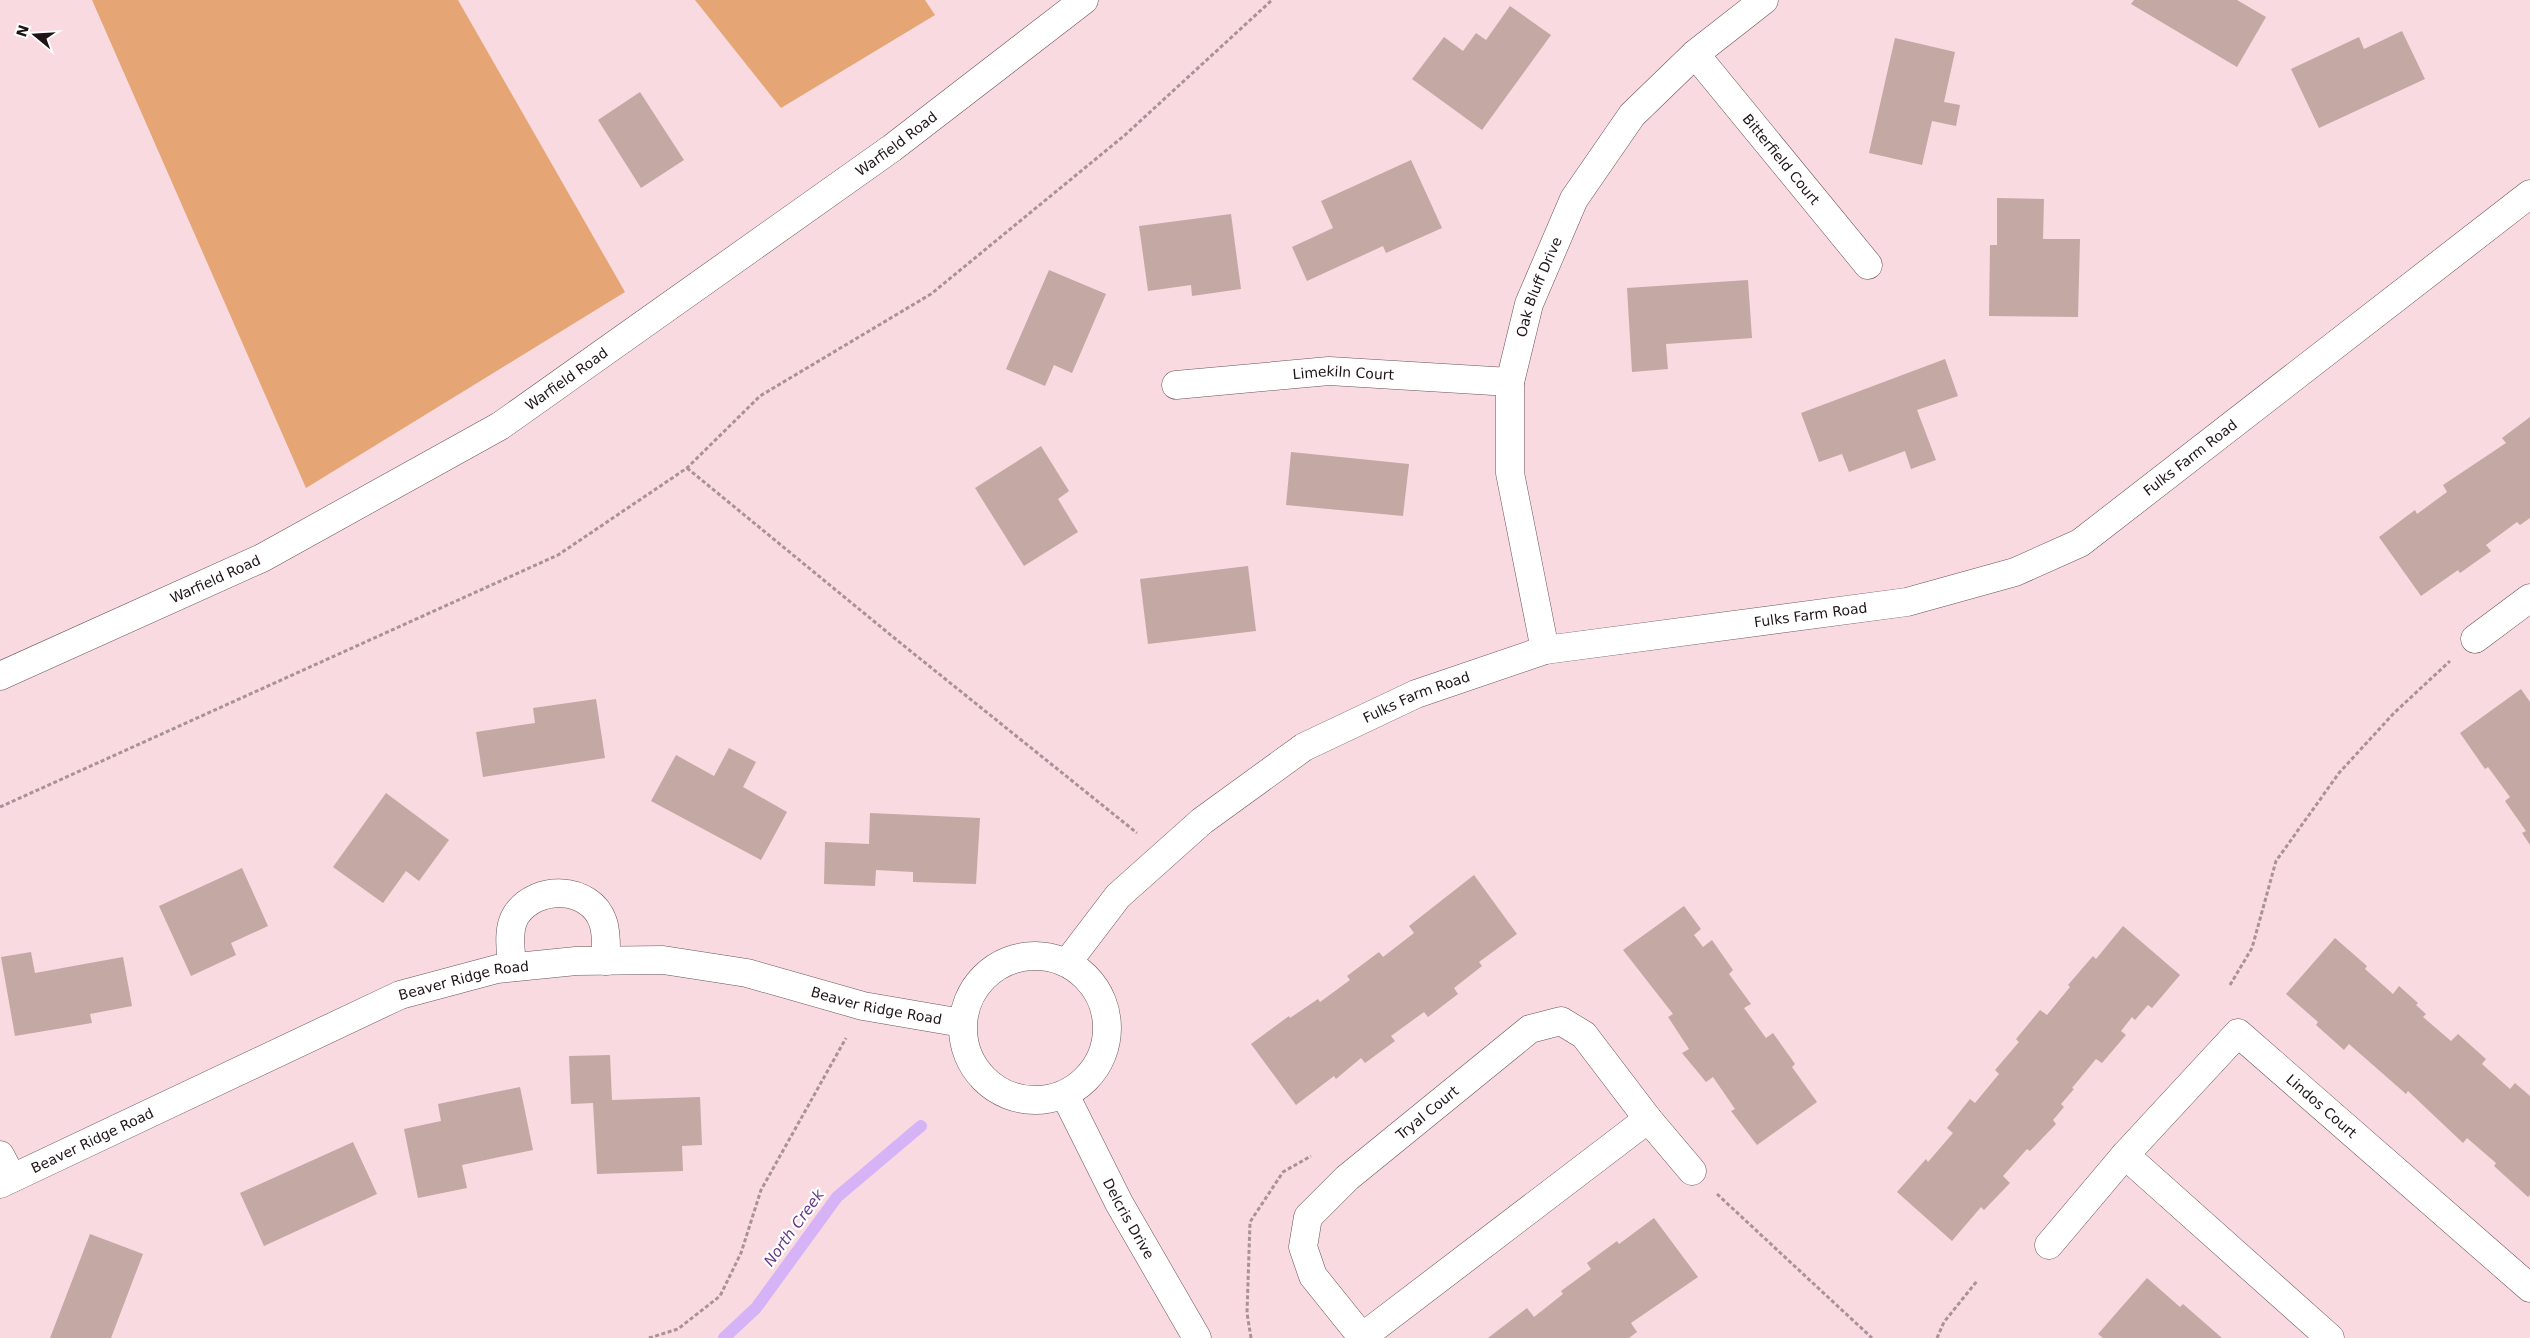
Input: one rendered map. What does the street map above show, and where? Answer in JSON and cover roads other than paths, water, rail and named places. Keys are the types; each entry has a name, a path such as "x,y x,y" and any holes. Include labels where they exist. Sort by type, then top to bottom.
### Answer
{"street":[{"name":"Warfield Road","path":"0,676 262,558 500,426 892,148 1084,0"},
{"name":"Oak Bluff Drive","path":"1545,650 1510,473 1510,382 1529,304 1574,199 1632,115 1695,54 1764,0"},
{"name":"Bitterfield Court","path":"1695,54 1868,265"},
{"name":"Fulks Farm Road","path":"1067,962 1118,896 1202,821 1304,747 1416,694 1545,650 1907,602 2015,572 2080,543 2530,194"},
{"name":"Limekiln Court","path":"1176,386 1329,371 1510,382"},
{"path":"2475,638 2530,598"},
{"path":"512,967 510,935 515,916 527,903 541,895 564,893 579,896 594,906 604,923 606,960"},
{"path":"1034,955 1067,962 1094,986 1100,996 1108,1026 1102,1055 1089,1078 1065,1095 1037,1102 1007,1096 988,1085 971,1065 962,1038 964,1010 974,987 997,966 1016,958 1034,955"},
{"name":"Beaver Ridge Road","path":"4,1172 400,995 497,969 576,961 663,960 747,973 863,1006 962,1023"},
{"name":"Tryal Court","path":"1648,1119 1362,1338 1313,1276 1303,1247 1308,1217 1347,1178 1530,1029 1561,1021 1584,1035 1648,1119 1692,1171"},
{"name":"Lindos Court","path":"2049,1245 2126,1155 2238,1033 2530,1288"},
{"name":"Delcris Drive","path":"1065,1095 1119,1203 1197,1338"},
{"path":"2126,1155 2330,1338"}],"waterway":[{"name":"North Creek","path":"724,1338 756,1308 837,1197 921,1126"}]}
